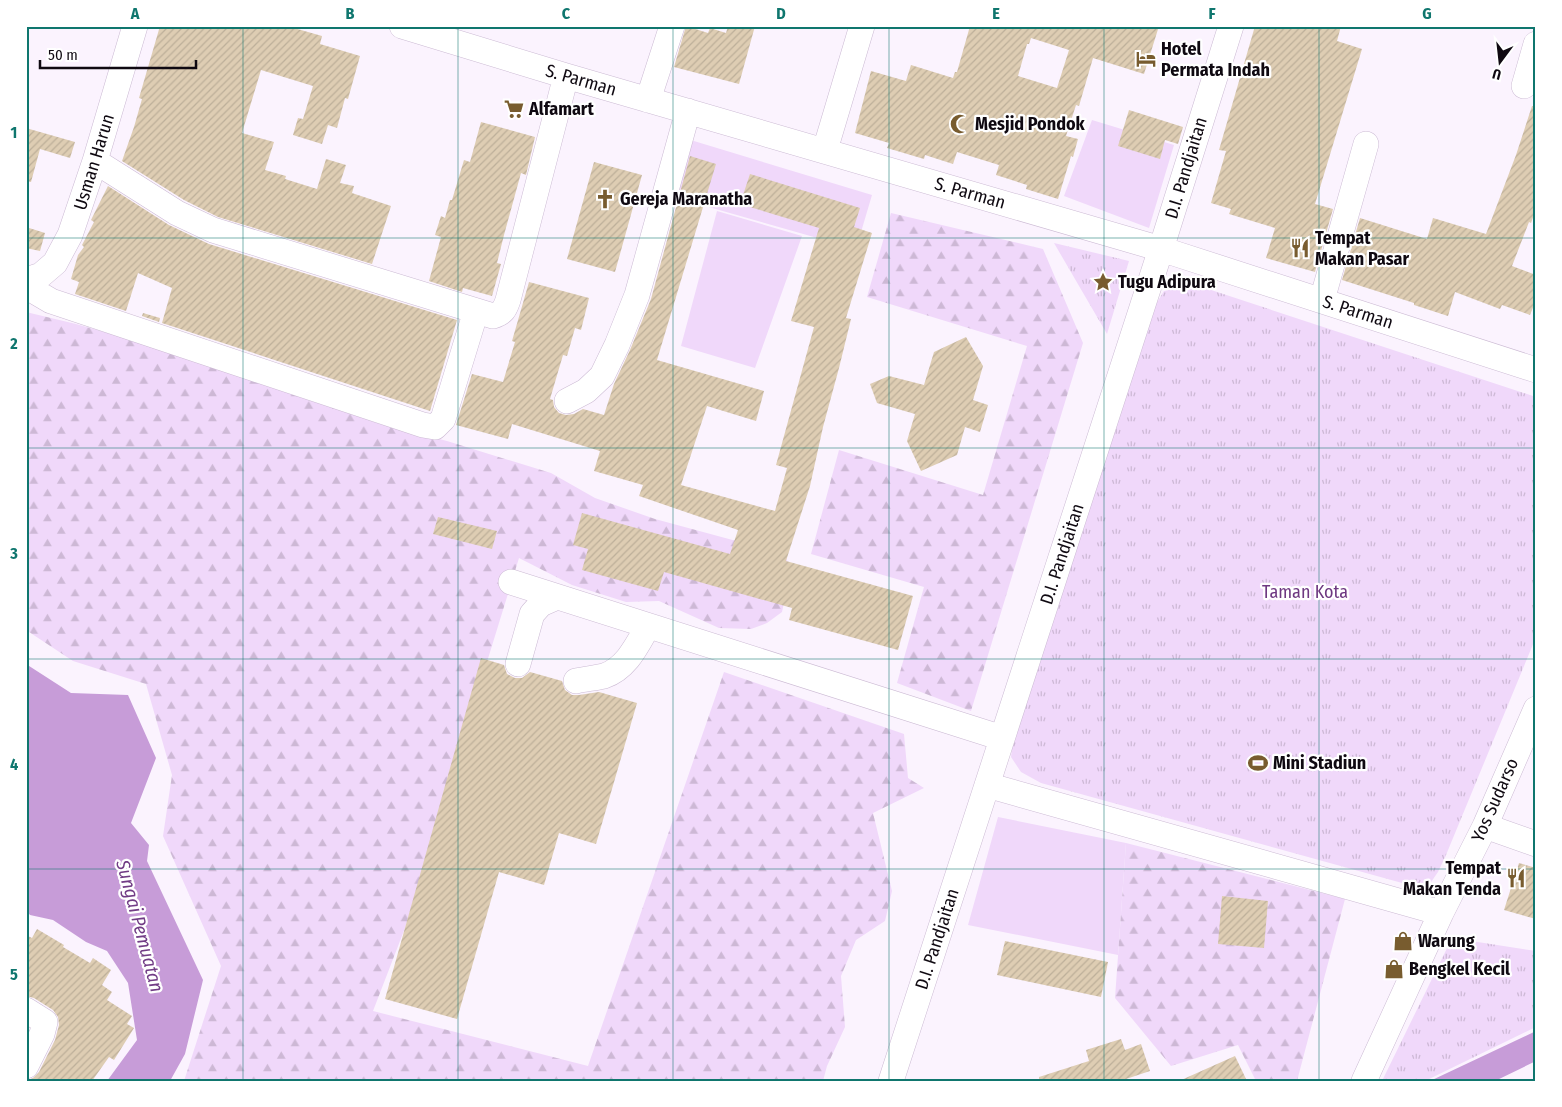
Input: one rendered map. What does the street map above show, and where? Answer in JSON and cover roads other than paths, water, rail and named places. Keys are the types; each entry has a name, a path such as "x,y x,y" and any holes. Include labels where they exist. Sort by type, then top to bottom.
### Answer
{"street":[{"name":"Usman Harun","path":"26,281 40,275 54,263 70,235 95,161 135,26"},
{"name":"S. Parman","path":"402,26 464,35 566,76 1161,249 1535,367"},
{"path":"648,100 672,26"},
{"path":"825,150 862,26"},
{"name":"D.I. Pandjaitan","path":"891,1081 1161,249 1231,26"},
{"path":"1524,86 1536,44"},
{"path":"95,161 177,213 213,230 412,290 490,316 500,314 505,310 566,76"},
{"path":"567,401 586,391 602,376 617,346 637,295 688,111"},
{"path":"1322,300 1366,144"},
{"path":"26,281 34,291 52,301 423,425 435,427 443,419 476,311"},
{"path":"511,582 1002,738"},
{"path":"518,664 532,614 541,604 557,597"},
{"path":"576,681 605,675 621,665 631,656 648,626"},
{"name":"Yos Sudarso","path":"1364,1081 1441,913 1485,826 1534,718"},
{"path":"987,785 1441,913"},
{"path":"1485,826 1536,844"},
{"path":"26,1010 45,1022 42,1034 26,1066"}],"water":[{"name":"Sungai Pemuatan","path":"26,664 71,693 128,695 156,758 131,823 149,845 147,861 203,980 185,1054 170,1081 107,1081 137,1040 128,983 107,951 86,942 53,920 30,915 26,910"},
{"path":"1536,1031 1536,1061 1495,1081 1430,1081"}],"place":[{"name":"Hotel Permata Indah","path":"1146,59"},
{"name":"Alfamart","path":"514,109"},
{"name":"Mesjid Pondok","path":"960,124"},
{"name":"Gereja Maranatha","path":"605,199"},
{"name":"Tempat Makan Pasar","path":"1300,248"},
{"name":"Tugu Adipura","path":"1103,282"},
{"name":"Mini Stadiun","path":"1258,763"},
{"name":"Tempat Makan Tenda","path":"1516,878"},
{"name":"Warung","path":"1403,941"},
{"name":"Bengkel Kecil","path":"1394,969"}],"park label":[{"name":"Taman Kota","path":"1305,592"}]}
